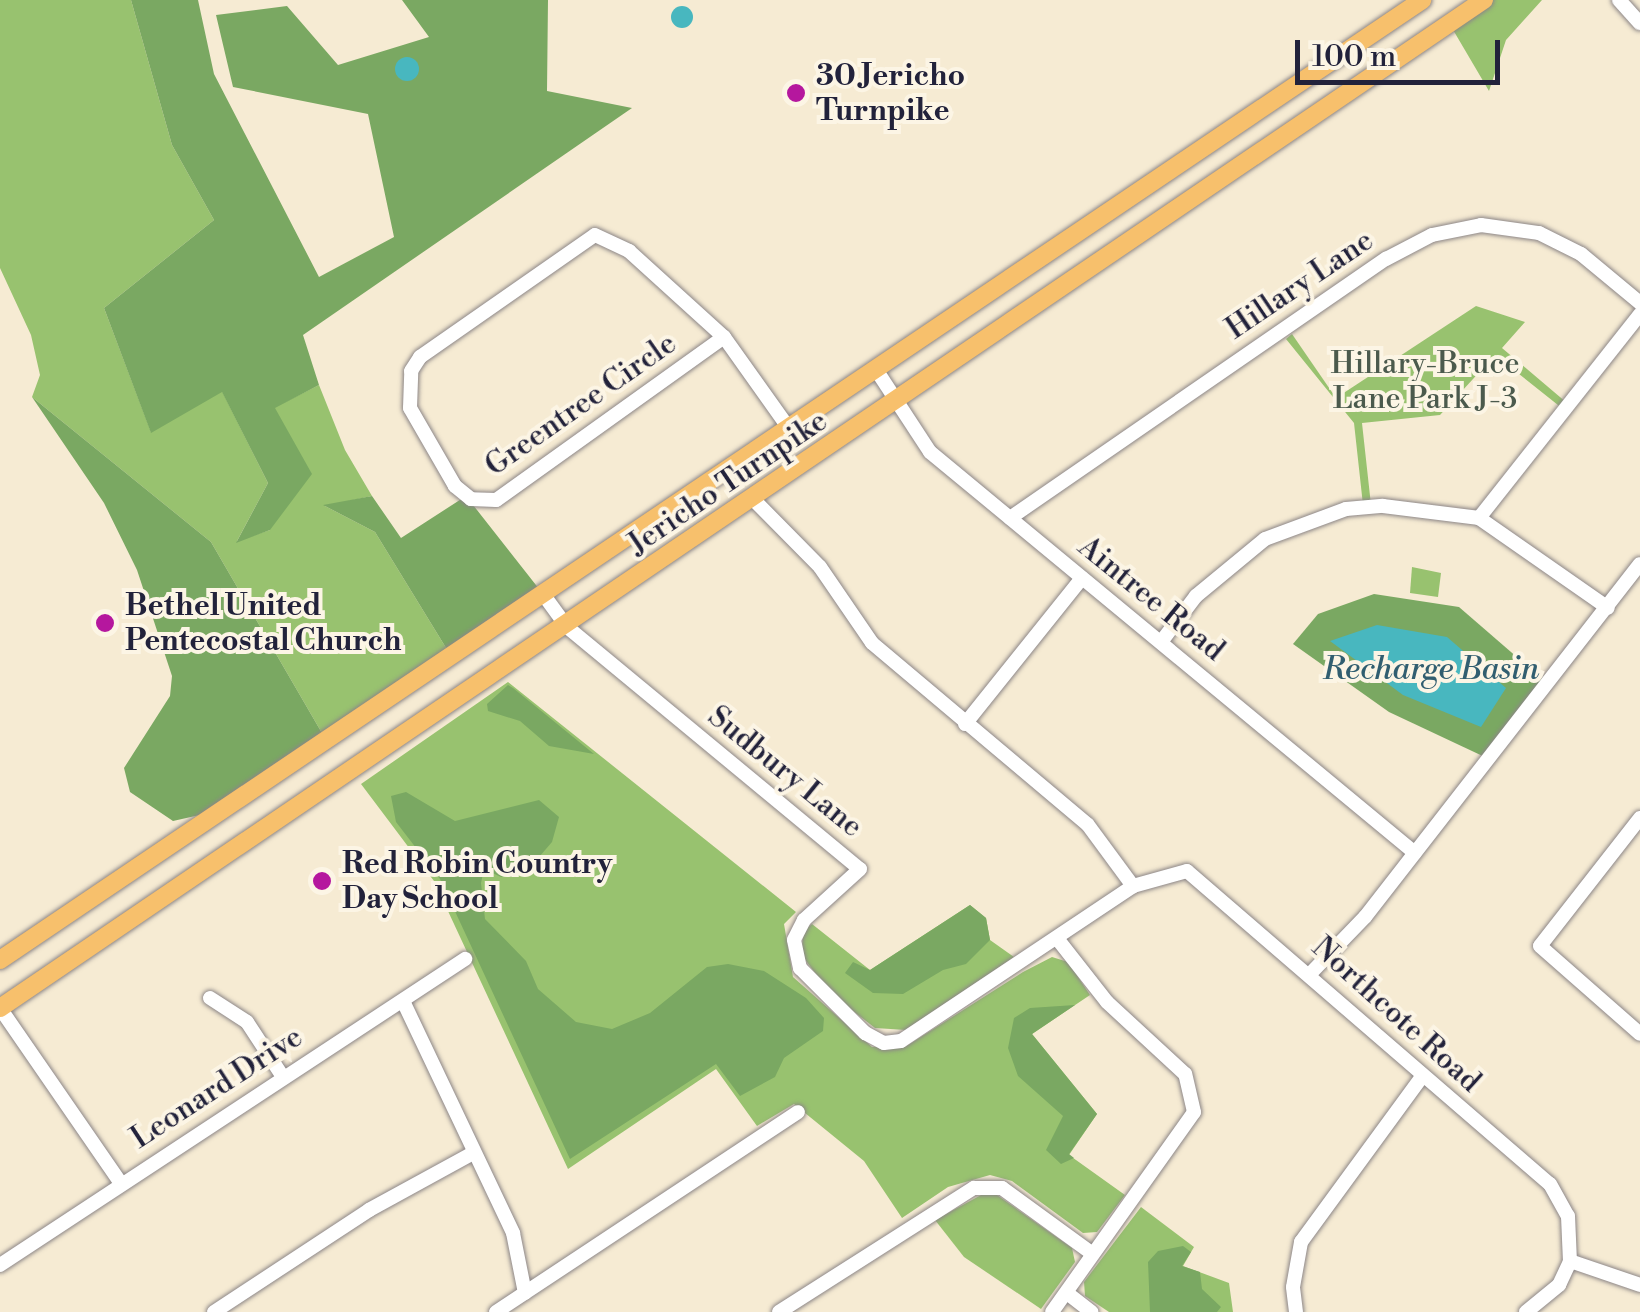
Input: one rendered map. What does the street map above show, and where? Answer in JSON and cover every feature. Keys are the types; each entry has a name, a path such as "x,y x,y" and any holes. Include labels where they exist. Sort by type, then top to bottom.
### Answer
{"main road":[{"name":"Jericho Turnpike","path":"0,960 1422,0"},
{"name":"Jericho Turnpike","path":"0,1008 1484,0"}],"street":[{"path":"1618,0 1640,23"},
{"name":"Hillary Lane","path":"1010,518 1386,259 1432,235 1481,225 1538,233 1581,254 1640,303"},
{"name":"Greentree Circle","path":"724,336 496,500 471,500 455,486 408,403 408,382 420,356 595,235 629,250 724,336 788,427"},
{"path":"1478,518 1640,314"},
{"name":"Aintree Road","path":"874,368 930,452 1415,854"},
{"path":"753,498 820,567 872,643 1088,825 1133,886 1059,941 1107,1002 1191,1085 1194,1112 1187,1129 1052,1312"},
{"path":"1161,642 1233,563 1308,520 1383,506 1478,518 1608,608"},
{"path":"1309,974 1415,854 1640,564"},
{"path":"965,724 1082,578"},
{"name":"Sudbury Lane","path":"543,594 566,626 860,868 804,920 795,956 816,988 884,1043 926,1027 1059,941"},
{"path":"1640,818 1540,946 1640,1034"},
{"name":"Northcote Road","path":"1133,886 1172,871 1196,875 1421,1078 1550,1184 1568,1216 1570,1261"},
{"name":"Leonard Drive","path":"0,1266 120,1182 464,959"},
{"path":"210,998 247,1022 283,1077"},
{"path":"402,1001 512,1234 525,1293"},
{"path":"0,1008 120,1182"},
{"path":"1296,1312 1293,1288 1301,1242 1421,1078"},
{"path":"496,1312 798,1112"},
{"path":"214,1312 369,1210 473,1153"},
{"path":"779,1312 950,1198 984,1186 1002,1188 1094,1254"},
{"path":"1526,1312 1559,1286 1570,1261 1640,1285"},
{"path":"1067,1293 1092,1312"}],"green space":[{"path":"0,0 131,0 172,145 214,220 104,308 151,432 222,391 268,483 237,541 270,530 275,407 319,385 345,450 372,496 325,506 375,532 451,656 326,740 211,542 32,397 40,375 31,335 0,268"},
{"path":"131,0 198,0 214,74 319,277 394,237 368,114 233,87 216,15 287,6 338,65 429,37 402,0 548,0 547,91 632,108 303,335 319,385 275,408 312,474 270,530 236,543 268,483 222,392 151,433 104,308 214,220 172,145"},
{"path":"1484,0 1542,0 1506,40 1489,91 1449,23"},
{"name":"Hillary-Bruce Lane Park J-3","path":"1476,306 1525,322 1502,348 1567,403 1563,409 1495,355 1440,415 1362,423 1371,505 1363,505 1354,423 1286,339 1292,334 1336,398"},
{"path":"32,397 211,542 326,740 222,810 173,821 130,792 124,768 170,696 172,676 137,570 104,503"},
{"path":"372,496 401,538 466,496 543,594 451,656 375,532 323,505"},
{"path":"1412,567 1441,573 1438,597 1410,593"},
{"path":"1374,594 1459,607 1548,684 1489,759 1389,712 1293,644 1318,614"},
{"path":"508,682 796,912 784,924 793,977 872,1047 905,1047 1023,972 1052,957 1068,962 1090,995 1032,1034 1097,1114 1069,1155 1125,1195 1097,1232 1083,1233 1012,1181 990,1175 948,1187 902,1218 864,1161 794,1104 757,1126 716,1069 568,1169 434,881 361,784"},
{"path":"508,685 594,754 549,746 520,721 488,711 487,704"},
{"path":"406,792 455,821 539,800 559,817 552,842 527,871 501,877 484,869 481,883 485,919 526,961 538,989 576,1022 612,1029 650,1013 707,967 728,964 764,971 806,998 824,1018 823,1031 784,1058 775,1077 740,1096 716,1064 570,1159 440,879 396,822 391,796"},
{"path":"970,905 986,918 990,940 1014,957 906,1030 875,1028 830,993 801,954 804,931 812,924 870,970"},
{"path":"970,905 986,918 990,940 966,964 943,970 903,994 873,993 845,973 853,962 870,970"},
{"path":"1075,1005 1032,1034 1097,1114 1069,1154 1074,1158 1061,1164 1046,1150 1063,1116 1018,1076 1008,1048 1014,1018 1030,1008"},
{"path":"983,1194 997,1195 1072,1248 1075,1262 1041,1309 964,1257 935,1220"},
{"path":"1141,1207 1194,1247 1183,1266 1229,1283 1233,1312 1109,1312 1085,1296 1084,1282"},
{"path":"1183,1246 1191,1252 1182,1266 1200,1272 1202,1289 1221,1307 1217,1312 1150,1312 1148,1262 1158,1251"}],"water":[{"path":"682,6 690,9 690,25 682,28 674,25 671,17 674,9"},
{"path":"407,57 419,69 407,81 395,69"},
{"name":"Recharge Basin","path":"1377,625 1447,637 1506,688 1481,727 1403,695 1330,641"}],"place":[{"name":"30 Jericho Turnpike","path":"796,93"},
{"name":"Bethel United Pentecostal Church","path":"105,623"},
{"name":"Red Robin Country Day School","path":"322,881"}]}
